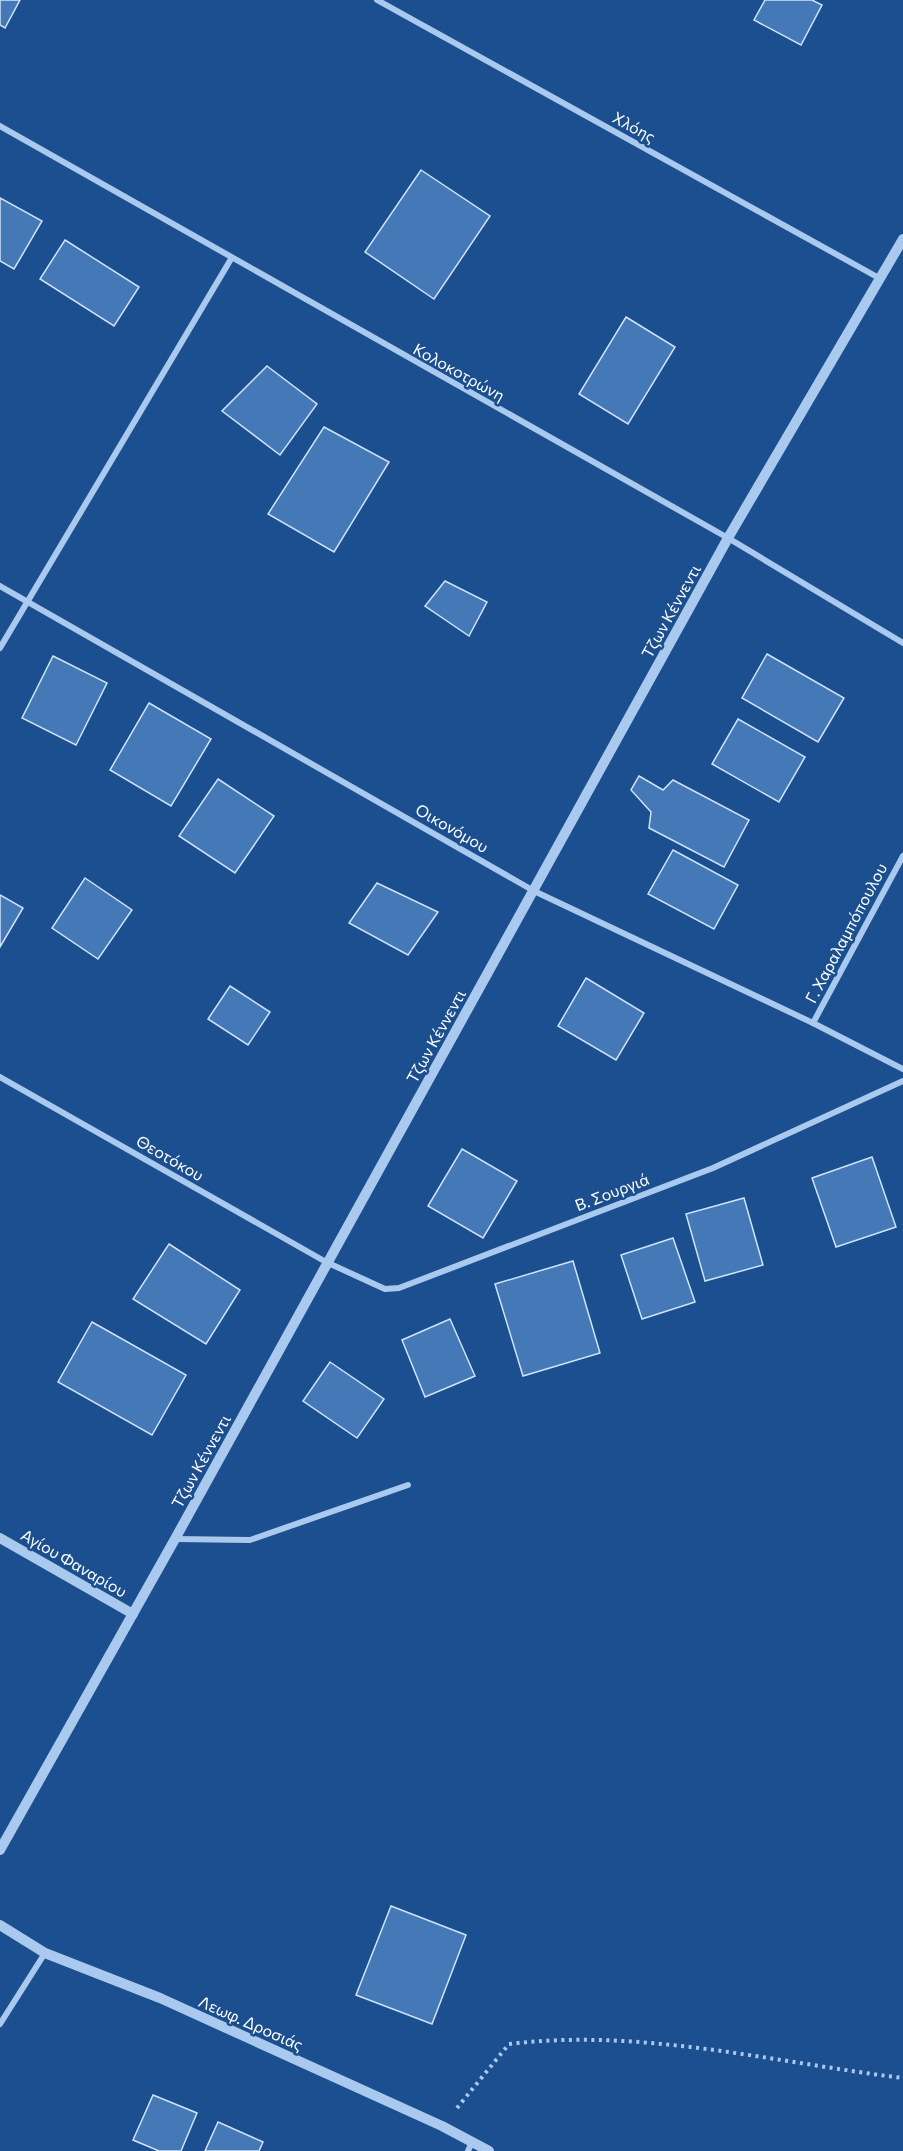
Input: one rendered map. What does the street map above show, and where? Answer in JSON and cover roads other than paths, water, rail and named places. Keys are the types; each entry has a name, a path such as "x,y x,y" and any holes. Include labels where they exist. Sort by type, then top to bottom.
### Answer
{"street":[{"name":"Χλόης","path":"377,0 879,279"},
{"name":"Κολοκοτρώνη","path":"0,126 231,259 728,538 903,643"},
{"name":"Τζων Κέννεντι","path":"0,1850 176,1539 326,1262 728,538 903,239"},
{"path":"0,648 231,259"},
{"name":"Οικονόμου","path":"0,586 534,891 813,1023 903,1070"},
{"name":"Γ. Χαραλαμπόπουλου","path":"813,1023 903,856"},
{"name":"Θεοτόκου","path":"0,1077 326,1262"},
{"name":"Β. Σουργιά","path":"326,1262 378,1287 399,1288 713,1168 903,1081"},
{"path":"176,1539 250,1540 408,1485"},
{"name":"Αγίου Φαναρίου","path":"0,1538 133,1614"},
{"name":"Λεωφ. Δροσιάς","path":"0,1925 45,1953 160,1998 442,2126 470,2146 489,2151"},
{"path":"0,2024 45,1953"}]}
